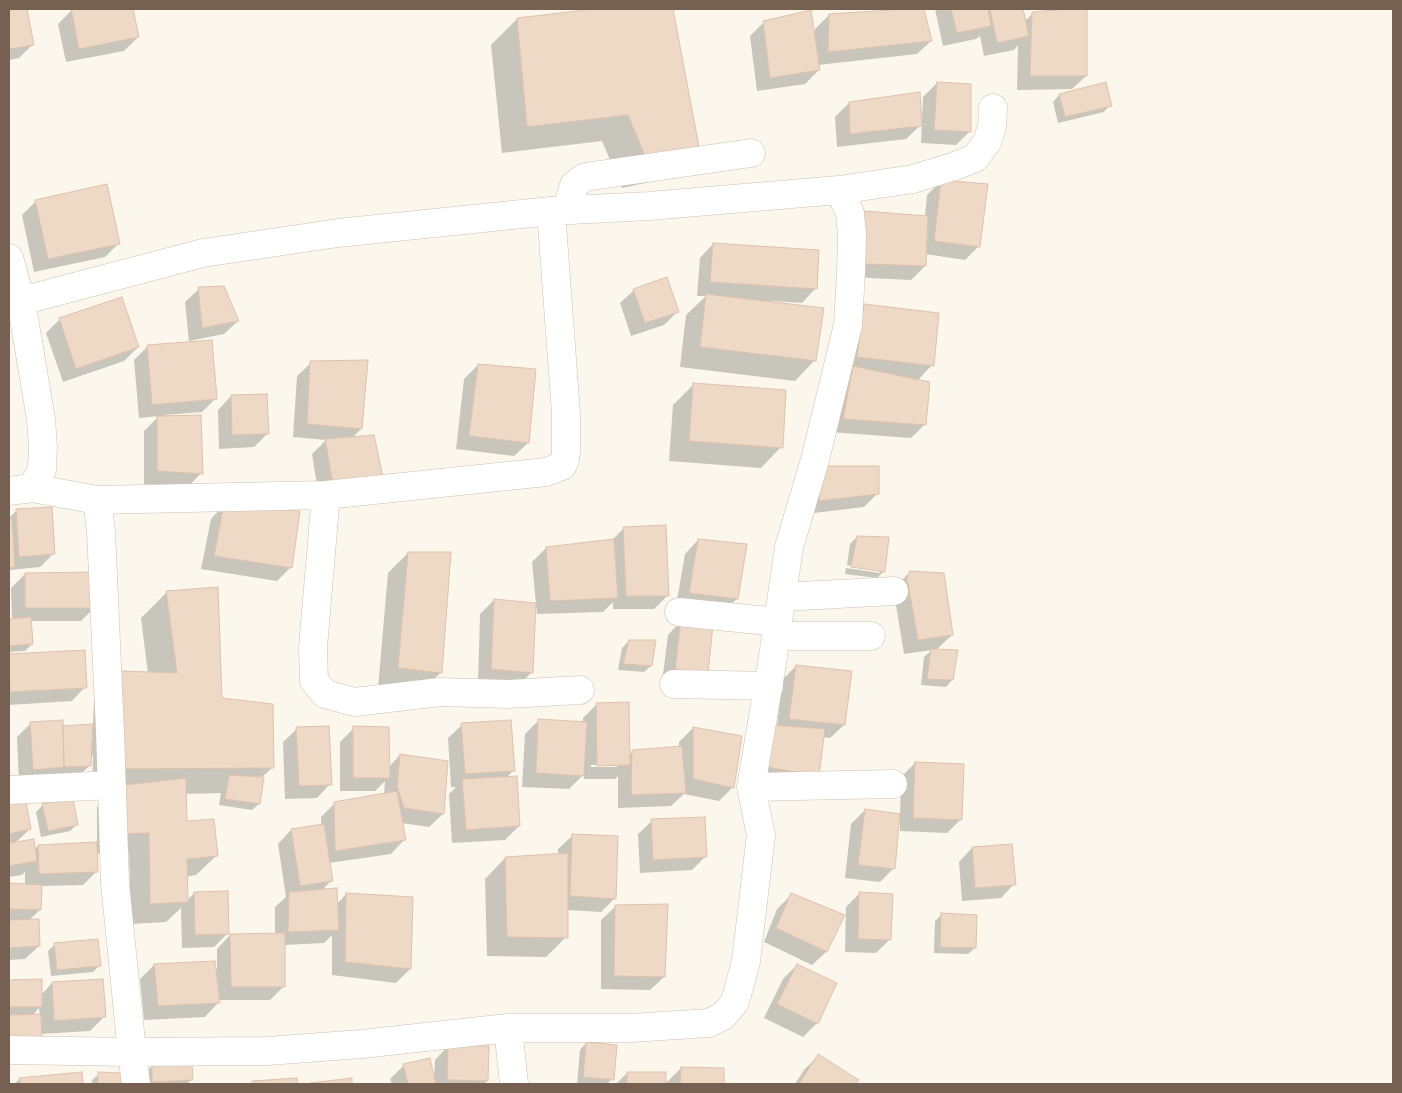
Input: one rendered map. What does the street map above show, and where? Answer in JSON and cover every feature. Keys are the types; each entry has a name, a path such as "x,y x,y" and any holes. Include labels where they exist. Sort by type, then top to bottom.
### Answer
{"street":[{"path":"21,301 204,253 338,233 559,210 649,206 839,190 913,179 975,158 987,142 990,134 993,108"},
{"path":"20,490 98,500 326,495 546,472 562,466 566,452 566,413 559,210 574,185 585,177 750,152"},
{"path":"9,1050 132,1052 268,1051 362,1044 508,1028 632,1028 708,1023 723,1016 735,1002 746,961 761,835 750,787 769,686 789,547 816,460 848,326 852,235 850,212 839,190"},
{"path":"9,258 21,301 41,418 42,438 42,469 20,490"},
{"path":"326,495 313,647 314,681 325,694 355,702 440,692 508,694 580,690"},
{"path":"98,500 101,531 115,883 136,1084"},
{"path":"779,618 894,590"},
{"path":"679,612 779,618 870,636"},
{"path":"674,684 769,686"},
{"path":"750,787 893,784"},
{"path":"9,790 112,785"},
{"path":"508,1028 514,1084"}],"building":[{"path":"9,9 27,9 34,45 9,49"},
{"path":"71,9 133,9 139,37 79,49"},
{"path":"594,9 673,9 700,152 648,163 628,115 527,127 517,18"},
{"path":"924,9 932,41 828,52 829,14"},
{"path":"951,9 988,9 991,26 957,33"},
{"path":"990,9 1023,9 1029,36 997,43"},
{"path":"1087,9 1087,76 1030,76 1032,12"},
{"path":"811,10 820,70 770,78 763,21"},
{"path":"937,82 971,84 971,132 934,130"},
{"path":"1106,82 1112,106 1065,117 1059,94"},
{"path":"920,92 922,126 850,134 849,102"},
{"path":"941,180 988,184 980,247 934,241"},
{"path":"107,184 120,244 48,259 35,200"},
{"path":"864,211 928,216 926,266 864,264"},
{"path":"713,243 819,250 817,289 710,282"},
{"path":"667,277 679,312 645,323 633,289"},
{"path":"224,286 239,321 202,328 198,287"},
{"path":"706,294 824,308 816,361 700,347"},
{"path":"122,297 139,347 76,369 59,318"},
{"path":"864,304 939,313 934,366 857,357"},
{"path":"212,340 217,399 152,405 147,345"},
{"path":"368,360 362,429 307,424 310,361"},
{"path":"478,364 536,369 529,443 469,436"},
{"path":"853,366 930,382 926,425 843,419"},
{"path":"693,383 786,390 783,448 689,441"},
{"path":"267,394 269,434 232,435 231,395"},
{"path":"201,415 203,474 157,471 157,416"},
{"path":"374,435 383,477 333,484 325,439"},
{"path":"822,466 879,466 879,494 819,501"},
{"path":"224,504 300,511 292,568 214,556"},
{"path":"52,507 55,554 19,557 16,509"},
{"path":"12,518 15,567 9,568 9,519"},
{"path":"666,525 669,596 626,596 623,527"},
{"path":"857,536 889,537 885,572 851,567"},
{"path":"614,539 618,598 550,601 546,547"},
{"path":"698,539 747,544 738,599 689,593"},
{"path":"408,552 451,552 442,673 398,668"},
{"path":"910,571 944,573 953,635 918,640 907,578"},
{"path":"95,572 96,608 25,608 25,573"},
{"path":"218,587 222,698 273,704 274,768 118,769 120,671 177,673 166,591"},
{"path":"494,599 536,603 533,673 491,669"},
{"path":"31,617 33,644 9,646 9,619"},
{"path":"681,620 713,625 708,674 675,669"},
{"path":"629,640 656,640 652,666 623,664"},
{"path":"931,649 958,650 953,680 927,679"},
{"path":"85,650 87,688 10,692 9,654"},
{"path":"796,665 852,671 845,725 789,719"},
{"path":"629,702 630,765 597,766 596,703"},
{"path":"538,719 587,722 584,776 536,773"},
{"path":"63,720 64,767 33,770 30,722"},
{"path":"511,720 515,771 465,774 461,723"},
{"path":"93,724 91,766 64,767 63,726"},
{"path":"773,725 825,729 819,776 767,767"},
{"path":"329,726 332,785 299,786 296,727"},
{"path":"353,726 389,727 390,778 353,778"},
{"path":"693,727 742,736 734,788 693,779"},
{"path":"682,746 686,793 631,795 632,750"},
{"path":"400,754 448,761 444,814 404,808 397,786"},
{"path":"915,762 964,764 962,820 913,818"},
{"path":"229,775 264,777 260,804 225,799"},
{"path":"517,776 520,826 466,830 462,779"},
{"path":"186,778 187,821 214,819 218,856 187,859 188,902 150,904 149,833 117,834 116,786"},
{"path":"397,791 406,840 335,851 334,802"},
{"path":"25,796 31,829 9,834 9,799"},
{"path":"73,798 78,825 48,831 42,804"},
{"path":"865,809 900,814 895,869 858,865"},
{"path":"705,817 707,857 653,860 651,819"},
{"path":"324,824 333,881 300,886 291,829"},
{"path":"572,834 618,836 616,899 570,896"},
{"path":"34,839 37,861 9,866 9,843"},
{"path":"97,842 98,872 39,874 38,845"},
{"path":"1012,844 1016,885 975,888 972,847"},
{"path":"568,853 568,938 507,937 505,857"},
{"path":"9,883 42,885 41,910 9,909"},
{"path":"337,888 339,930 288,932 289,892"},
{"path":"228,891 229,934 195,935 194,892"},
{"path":"859,892 893,894 891,940 858,939"},
{"path":"346,893 413,897 411,969 345,962"},
{"path":"791,893 845,915 827,952 776,928"},
{"path":"668,904 665,977 614,976 615,905"},
{"path":"941,913 977,915 976,948 940,947"},
{"path":"39,919 40,946 9,948 9,920"},
{"path":"285,933 285,987 231,987 230,934"},
{"path":"98,939 101,966 57,970 54,943"},
{"path":"215,961 220,1003 158,1006 154,964"},
{"path":"797,964 837,983 818,1024 777,1004"},
{"path":"42,979 42,1007 9,1007 9,980"},
{"path":"103,979 106,1017 54,1021 52,982"},
{"path":"41,1014 42,1040 9,1040 9,1015"},
{"path":"586,1042 617,1045 614,1080 583,1077"},
{"path":"448,1045 489,1046 488,1081 447,1080"},
{"path":"818,1054 859,1080 856,1084 799,1084"},
{"path":"430,1058 436,1084 408,1084 403,1064"},
{"path":"192,1063 193,1080 152,1082 152,1064"},
{"path":"681,1067 724,1068 724,1084 680,1084"},
{"path":"82,1072 83,1084 20,1084 19,1078"},
{"path":"98,1072 123,1073 123,1084 98,1084"},
{"path":"627,1072 666,1072 666,1084 627,1084"},
{"path":"297,1078 298,1084 252,1084 252,1081"},
{"path":"352,1078 352,1084 310,1084 310,1083"}]}
